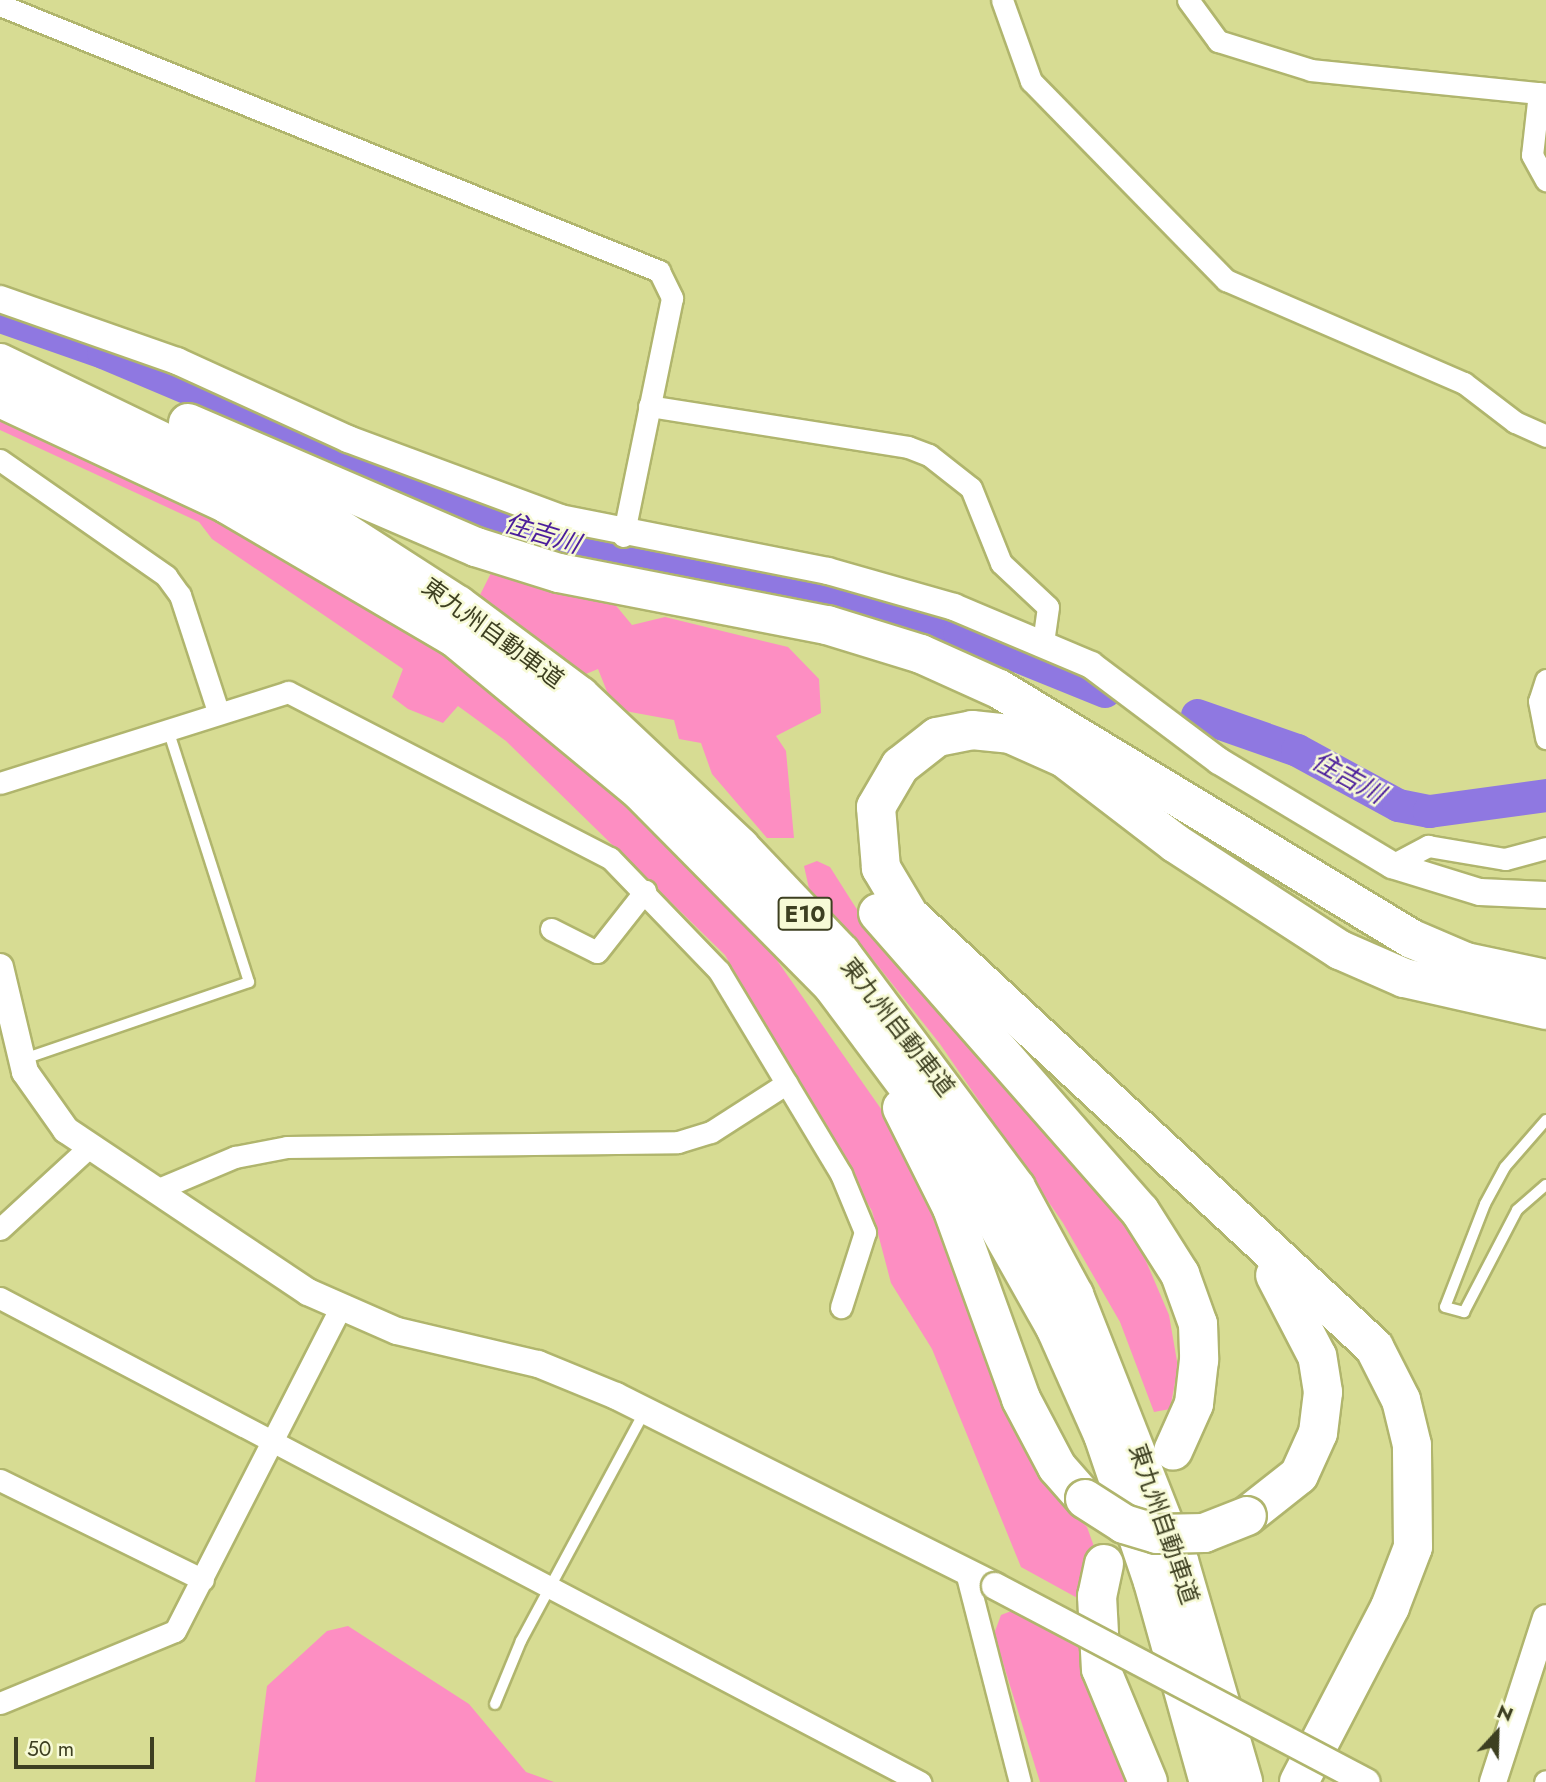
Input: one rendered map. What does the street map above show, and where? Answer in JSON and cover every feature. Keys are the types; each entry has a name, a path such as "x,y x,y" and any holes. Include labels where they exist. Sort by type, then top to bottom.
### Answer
{"highway":[{"path":"0,351 145,405 476,547 559,573 827,625 921,654 999,690 1122,761 1412,939 1466,962 1546,979"},
{"name":"東九州自動車道","path":"0,363 329,522 458,606 580,696 740,847 841,953 1016,1188 1074,1295 1179,1562 1243,1782"},
{"name":"東九州自動車道","path":"0,398 226,504 454,637 638,789 832,985 954,1148 1055,1327 1103,1435 1149,1569 1209,1782"},
{"path":"1122,761 1000,707 961,705 926,714 891,736 868,764 854,799 850,850 886,924 1140,1211 1180,1273 1198,1324 1199,1360 1194,1404 1173,1451"},
{"path":"1299,1782 1390,1607 1413,1547 1412,1445 1401,1400 1374,1347 1258,1246 898,901 878,859 874,821 885,786 908,756 937,737 972,730 1033,742 1340,950 1404,978 1546,1010"},
{"path":"832,985 952,1208 1033,1424 1085,1499 1124,1524 1157,1534 1204,1533 1247,1516 1299,1475 1318,1433 1323,1392 1298,1313 1258,1246"},
{"path":"1104,1564 1097,1596 1101,1669 1148,1782"}],"street":[{"path":"1002,0 1031,81 1226,280 1464,383 1514,422 1546,436"},
{"path":"1188,0 1218,41 1311,70 1543,94 1532,155 1546,180"},
{"path":"0,5 659,271 672,298 622,536"},
{"path":"0,299 177,361 470,488 622,536 828,571 954,607 1043,642 1101,672 1219,761 1392,865 1480,892 1546,895"},
{"path":"649,406 908,447 929,456 971,488 1001,563 1048,607 1043,642"},
{"path":"0,460 166,576 180,595 218,710"},
{"path":"1546,680 1539,701 1546,738"},
{"path":"0,783 276,691 299,696 610,858 646,891 719,971 863,1216 863,1246 841,1307"},
{"path":"1392,865 1428,846 1505,859 1546,848"},
{"path":"551,929 597,951 646,891"},
{"path":"0,967 21,1061 42,1102 87,1149 340,1310 397,1331 538,1364 646,1410 995,1586 1367,1782"},
{"path":"153,1191 235,1157 278,1147 678,1142 711,1132 787,1083"},
{"path":"0,1230 87,1149"},
{"path":"0,1298 549,1592 920,1782"},
{"path":"0,1703 168,1636 203,1580 340,1310"},
{"path":"0,1480 203,1580"},
{"path":"966,1572 1020,1782"},
{"path":"1493,1782 1546,1621"}],"lane":[{"path":"21,1061 249,982 167,727"},
{"path":"1546,1120 1505,1167 1485,1204 1445,1307 1464,1312 1517,1210 1546,1185"},
{"path":"495,1704 549,1592 646,1410"}],"shaded area":[{"path":"0,413 350,584 551,730 755,929 935,1186 1017,1420 1047,1486 1087,1527 1096,1552 1081,1600 1021,1567 932,1349 891,1283 872,1211 725,955 506,741 458,706 443,723 408,709 392,697 403,669 212,539 199,522 0,430"},
{"path":"495,565 531,585 613,602 632,625 665,617 788,647 819,679 821,713 776,736 786,751 794,838 767,838 712,774 701,743 679,739 674,720 614,709 598,669 581,676 477,601"},
{"path":"817,861 830,867 856,908 1093,1173 1137,1240 1169,1315 1178,1367 1170,1409 1154,1412 1120,1322 1063,1223 940,1044 859,942 810,893 804,866"},
{"path":"1014,1610 1078,1645 1087,1659 1126,1782 1040,1782 994,1634 1001,1615"},
{"path":"348,1626 469,1704 526,1772 554,1782 255,1782 267,1686 327,1631"}],"waterway":[{"name":"住吉川","path":"0,316 103,352 542,537 859,602 959,632 1104,691"},
{"name":"住吉川","path":"1197,715 1297,750 1398,805 1429,811 1546,795"}]}
